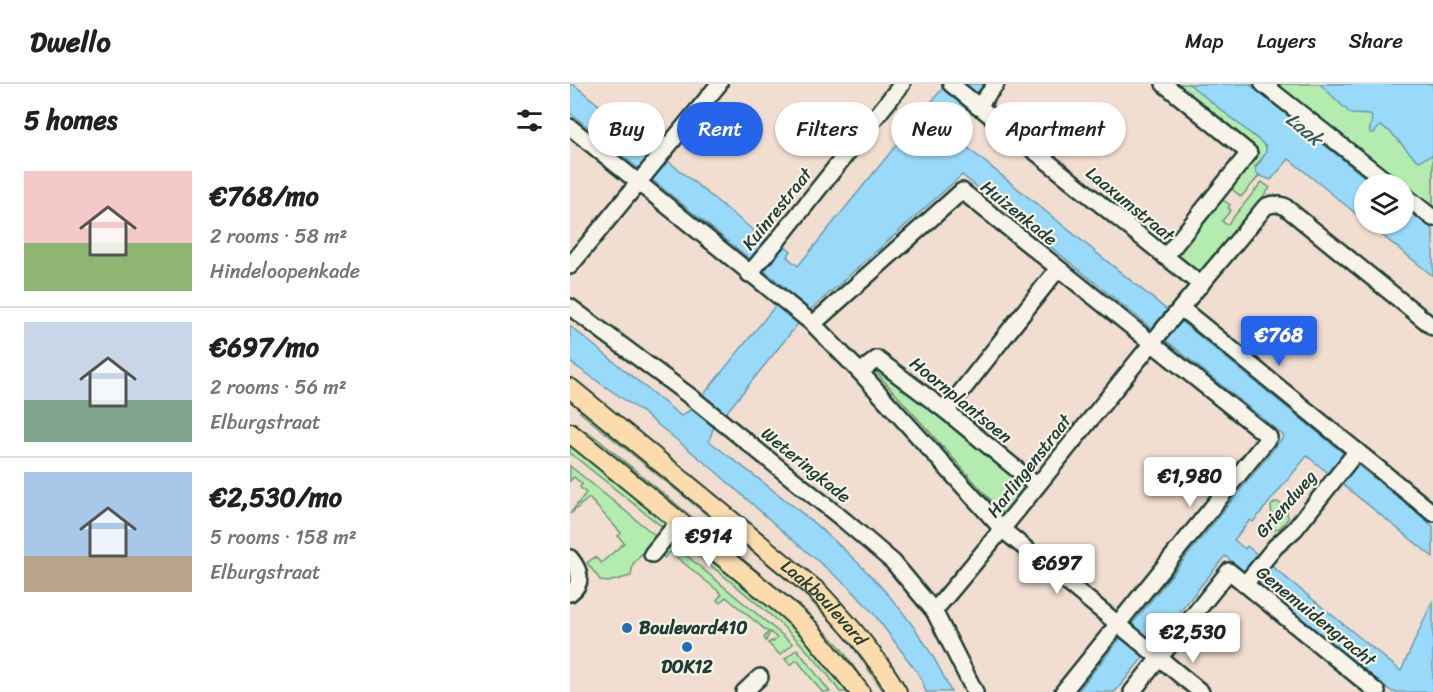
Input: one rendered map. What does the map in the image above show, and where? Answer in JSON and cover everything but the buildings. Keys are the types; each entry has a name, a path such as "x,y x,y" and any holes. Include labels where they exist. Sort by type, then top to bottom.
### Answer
{"main road":[{"name":"Laakboulevard","path":"570,388 818,592 885,670 897,692"},
{"name":"Laakboulevard","path":"570,433 809,629 860,692"}],"street":[{"path":"570,266 719,84"},
{"name":"Kuinrestraat","path":"752,270 902,84"},
{"name":"Laaxumstraat","path":"951,84 1201,285"},
{"path":"976,104 996,84"},
{"path":"1164,84 1249,153 1165,257"},
{"path":"1263,84 1377,174"},
{"path":"570,127 640,179 752,270 778,297 809,321 860,372 1004,530 1201,692"},
{"name":"Huizenkade","path":"809,321 962,191 1058,270 1156,337 1269,437 1118,625"},
{"path":"1414,203 1433,218"},
{"name":"Harlingenstraat","path":"934,611 1004,530 1156,337 1265,207 1274,204 1284,206 1433,327"},
{"path":"946,411 1058,270"},
{"name":"Weteringkade","path":"570,307 691,397 893,562 934,611 975,692"},
{"path":"1176,313 1352,456 1433,513"},
{"name":"Hoornplantsoen","path":"860,372 877,359 946,411 1037,486"},
{"name":"Griendweg","path":"1248,581 1265,559 1295,529 1352,456"},
{"path":"652,554 679,521"},
{"path":"570,558 578,571 579,580 578,585 570,593"},
{"name":"Genemuidengracht","path":"1159,658 1229,571 1248,581 1377,692"},
{"path":"1063,692 1118,625"},
{"path":"1132,692 1159,658"},
{"path":"744,692 760,677"}],"green space":[{"path":"1170,84 1190,84 1266,146 1266,153 1255,167 1259,176 1241,197 1231,188 1257,155"},
{"path":"1249,84 1256,84 1371,174 1361,174"},
{"path":"1268,84 1433,84 1433,218 1414,202 1414,174 1380,174"},
{"path":"1262,182 1270,188 1202,272 1198,273 1179,259 1178,253 1221,199 1230,205 1228,208 1231,210 1222,221 1227,225"},
{"path":"1186,317 1343,445 1340,449 1183,321"},
{"path":"877,365 1026,485 1003,514 876,372 874,369"},
{"path":"578,403 810,589 893,692 884,692 847,638 802,592 580,412 583,411"},
{"path":"570,424 590,433 807,612 841,648 871,692 862,692 845,666 570,428"},
{"path":"570,436 666,521 665,529 570,453"},
{"path":"570,466 656,536 633,564 631,576 608,582 601,581 587,563 595,557 601,563 624,543 618,536 621,533 589,498 570,514 586,493 580,487 582,484 574,477 570,481"},
{"path":"1278,502 1287,509 1288,519 1280,528 1270,531 1266,526 1272,517 1271,506"},
{"path":"685,533 769,598 854,692 840,692 804,648 763,608 674,536"},
{"path":"669,541 793,644 780,655 768,643 777,638 770,632 766,641 764,638 768,632 726,597 720,603 717,600 722,594 670,552 664,558 661,551"},
{"path":"797,649 830,692 822,692 797,660 790,665 785,659"}],"water":[{"path":"570,84 573,84 595,102 588,102 588,128 570,113"},
{"path":"946,84 986,84 972,102 931,102"},
{"name":"Laak","path":"1189,84 1249,84 1361,174 1354,174 1354,212 1289,159 1271,180 1256,173 1255,169 1266,152 1266,146"},
{"path":"1320,84 1433,84 1433,155 1419,161 1385,128 1380,126 1374,133 1370,133 1371,115 1351,114"},
{"path":"891,152 891,156 973,156 973,152 1343,453 1344,459 1354,462 1433,526 1433,557 1307,456 1253,522 1250,520 1234,540 1245,549 1247,546 1401,671 1433,600 1433,692 1392,692 1225,556 1115,692 1077,692 1284,436 962,175 806,314 713,429 709,441 813,523 878,583 906,616 931,653 951,692 926,692 920,676 874,614 850,588 714,470 642,412 570,362 570,326 681,416 692,409 788,290 623,156 662,156 779,250 784,245 791,251 787,257 798,266"},
{"path":"1414,215 1433,229 1433,276 1380,234 1414,234"}],"place":[{"name":"Boulevard410","path":"627,628"},
{"name":"DOK12","path":"687,647"}]}
